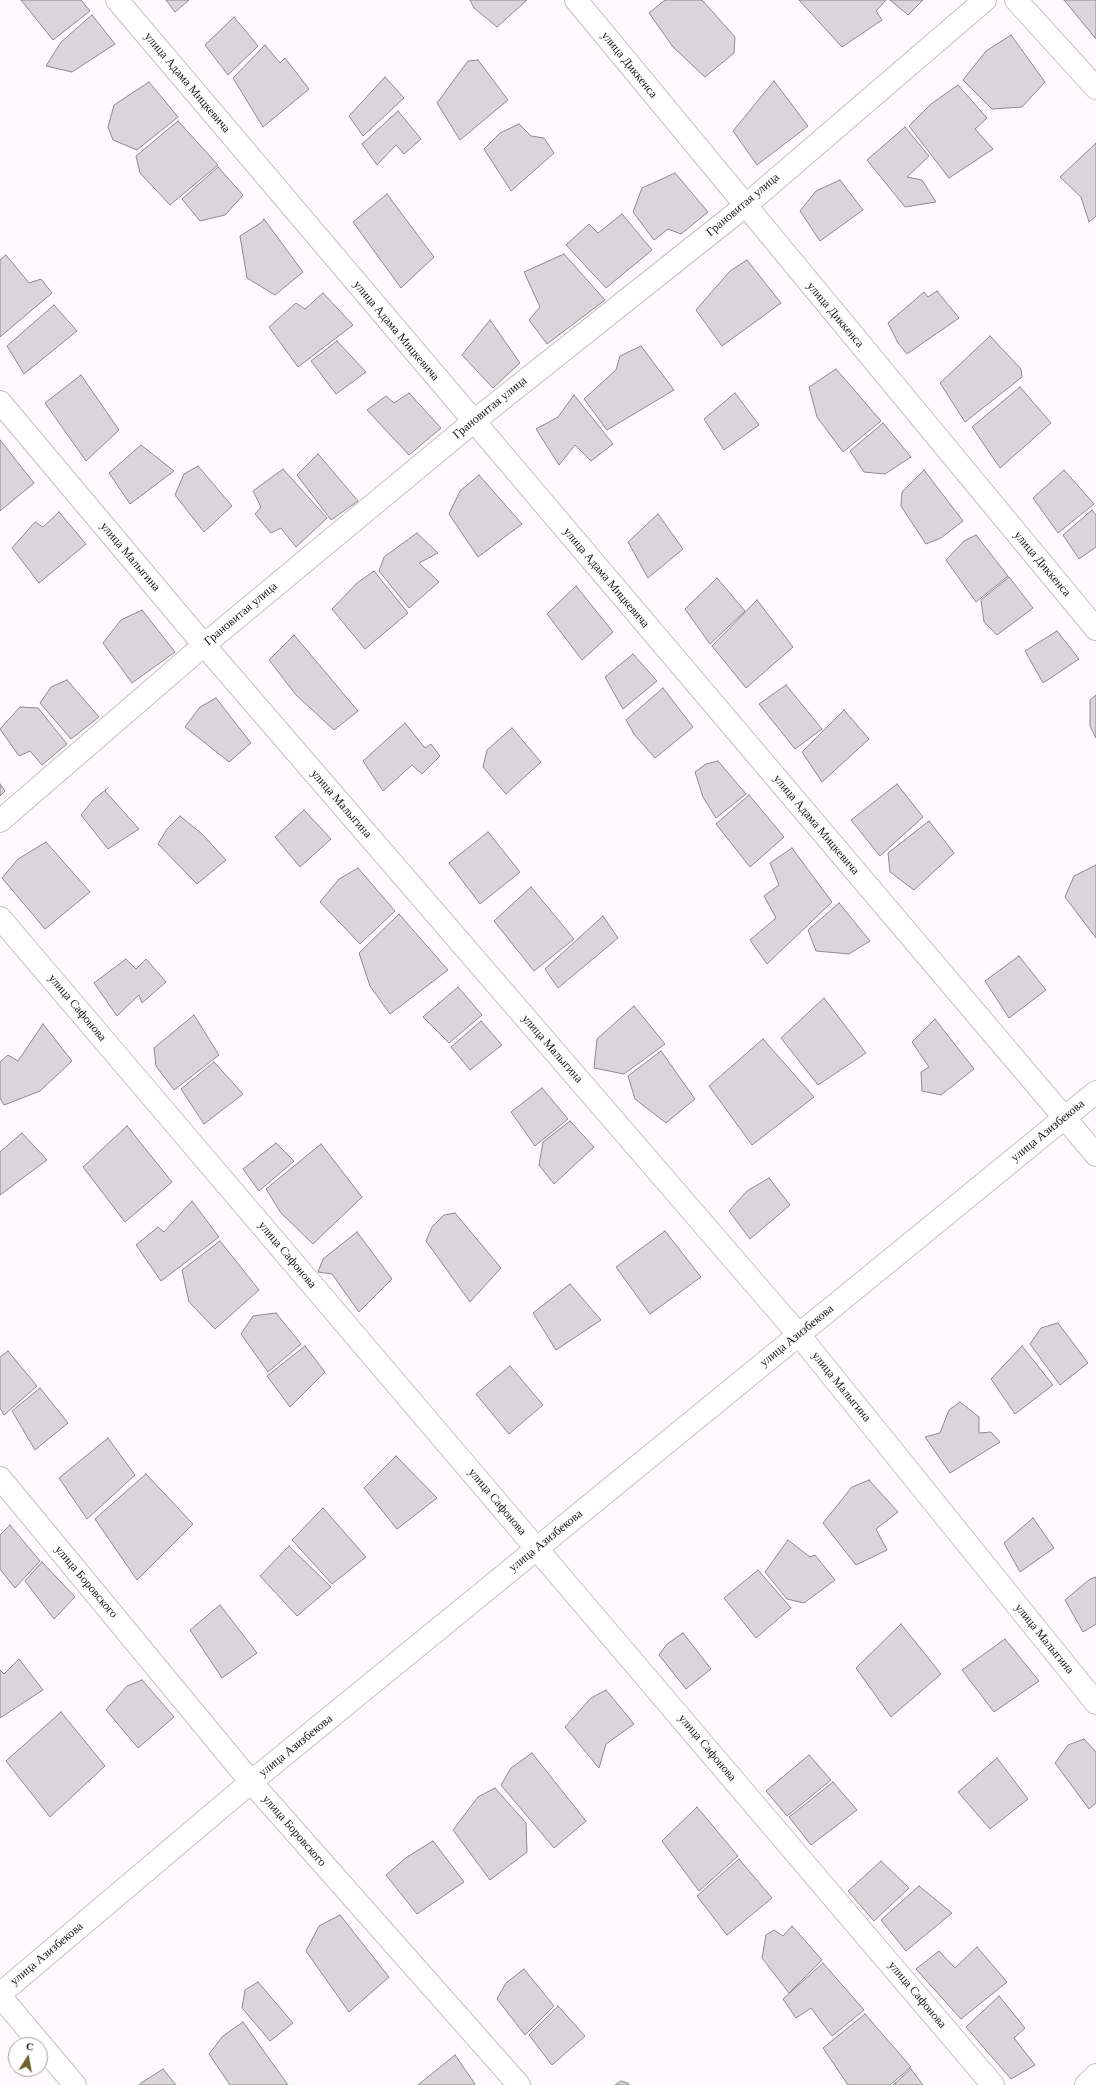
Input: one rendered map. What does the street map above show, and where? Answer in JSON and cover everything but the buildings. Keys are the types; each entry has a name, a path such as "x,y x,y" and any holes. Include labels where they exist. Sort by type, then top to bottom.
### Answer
{"street":[{"name":"улица Адама Мицкевича","path":"117,0 473,422 1096,1155"},
{"name":"улица Диккенса","path":"576,0 744,206 1096,629"},
{"name":"Грановитая улица","path":"0,820 204,645 473,422 744,206 985,0"},
{"path":"1016,0 1096,88"},
{"name":"улица Малыгина","path":"0,402 204,645 799,1335 1096,1703"},
{"name":"улица Сафонова","path":"0,918 993,2085"},
{"name":"улица Азизбекова","path":"0,1995 252,1782 1096,1092"},
{"name":"улица Боровского","path":"0,1478 252,1782 519,2085"},
{"path":"0,1995 75,2085"},
{"path":"1086,2085 1096,2075"}]}
